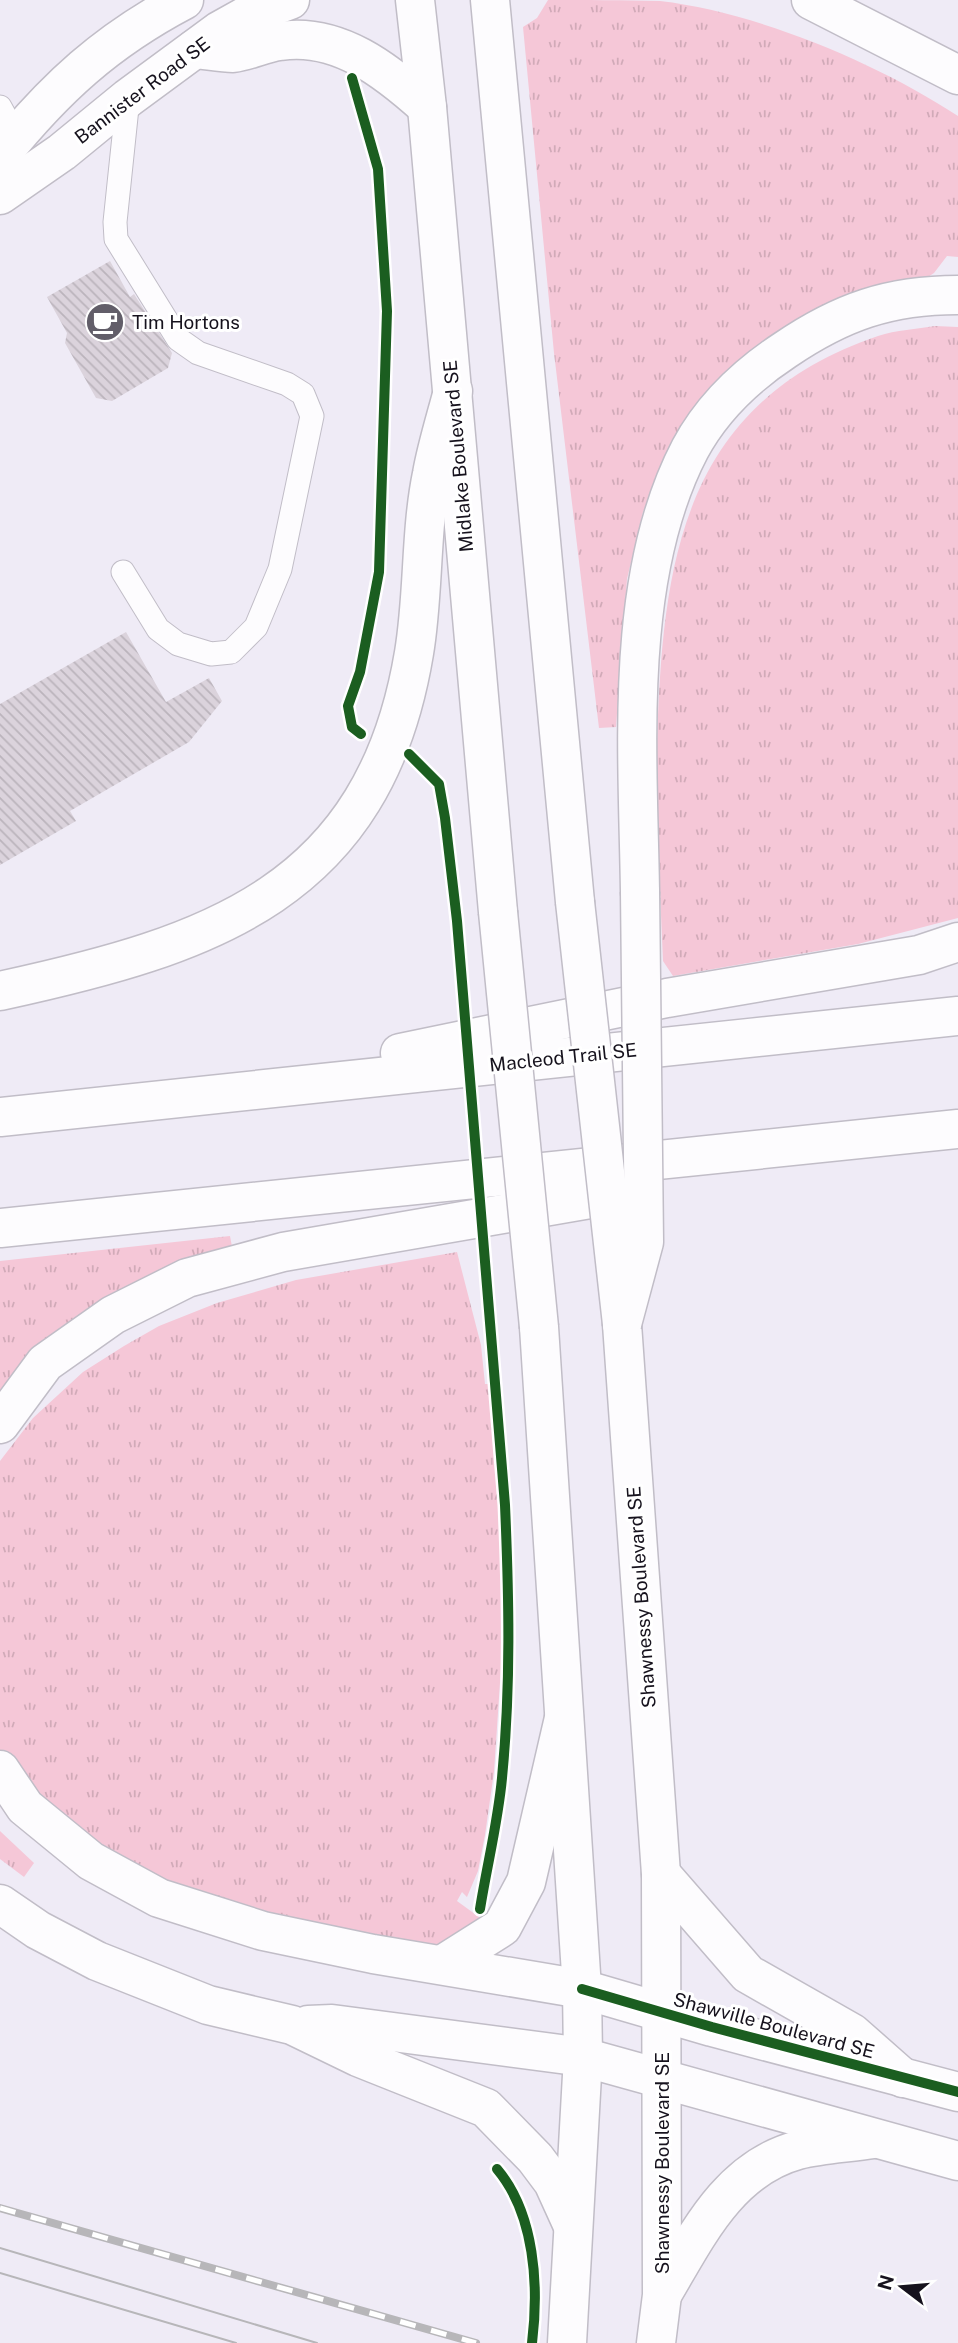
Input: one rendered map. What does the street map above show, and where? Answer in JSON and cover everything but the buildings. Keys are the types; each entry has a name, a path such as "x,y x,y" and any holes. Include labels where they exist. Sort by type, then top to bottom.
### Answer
{"main road":[{"path":"5,133 91,60 126,34 184,0"},
{"name":"Bannister Road SE","path":"0,194 62,152 128,98 195,49 244,17 290,0"},
{"name":"Midlake Boulevard SE","path":"415,0 453,391 498,912 539,1327 564,1718"},
{"name":"Shawnessy Boulevard SE","path":"491,0 575,902 622,1324 662,1874 662,2295 656,2343"},
{"path":"811,0 958,75"},
{"path":"195,49 233,53 280,41 321,42 362,57 401,83 427,107"},
{"path":"622,1324 644,1242 637,719 645,603 656,535 691,448 734,391 761,366 822,324 856,310 890,301 958,295"},
{"path":"0,991 114,964 201,934 269,897 331,843 356,811 391,746 403,707 414,652 431,475 453,391"},
{"path":"178,1098 667,998 919,955 958,942"},
{"name":"Macleod Trail SE","path":"0,1117 958,1016"},
{"path":"0,1228 958,1129"},
{"path":"0,1424 45,1363 113,1315 187,1278 283,1252 664,1186 700,1157"},
{"path":"445,1964 502,1927 526,1882 564,1718"},
{"path":"564,1718 582,1989 583,2057 567,2343"},
{"name":"Shawville Boulevard SE","path":"0,1770 25,1807 91,1861 159,1898 263,1931 373,1954 582,1989 958,2092"},
{"path":"662,1874 748,1974 852,2033 903,2078"},
{"path":"0,1904 38,1930 97,1962 208,2005 292,2025 358,2057 486,2108 535,2158 553,2182 573,2226"},
{"path":"292,2025 332,2024 583,2057 958,2161"},
{"path":"662,2295 703,2227 737,2183 754,2169 798,2150 873,2139"}],"lane":[{"path":"123,572 158,629 178,644 211,654 231,652 256,627 280,569 312,416 303,394 287,384 198,353 178,339 123,251 117,239 115,222 128,98"}],"green space":[{"path":"548,0 660,1 736,16 854,59 926,96 958,116 958,257 947,256 934,273 671,447 643,512 627,579 616,727 599,728 554,353 523,27 537,18"},
{"path":"935,326 958,327 958,918 858,944 673,976 663,961 659,869 654,839 660,685 667,610 681,540 706,476 745,419 801,372 878,336"},
{"path":"230,1236 233,1252 30,1359 0,1391 0,1261"},
{"path":"457,1252 481,1345 485,1384 490,1384 502,1523 502,1653 494,1772 478,1871 467,1897 462,1892 457,1901 479,1917 483,1931 429,1954 307,1932 110,1864 0,1757 0,1461 33,1418 83,1372 159,1326 217,1303 296,1280"},
{"path":"0,1831 34,1863 24,1877 0,1859"}],"tram line":[{"path":"0,2248 317,2343"},
{"path":"0,2273 236,2343"}],"railway":[{"path":"0,2208 476,2343"}],"cycle path":[{"path":"352,78 378,169 387,311 379,572 360,672 348,706 352,727 361,734"},
{"path":"409,754 439,784 445,818 457,921 505,1505 508,1642 505,1744 498,1811 480,1909"},
{"path":"582,1989 712,2027 958,2092"},
{"path":"497,2169 510,2187 527,2229 534,2275 532,2343"}],"place":[{"name":"Tim Hortons","path":"105,322"}]}
